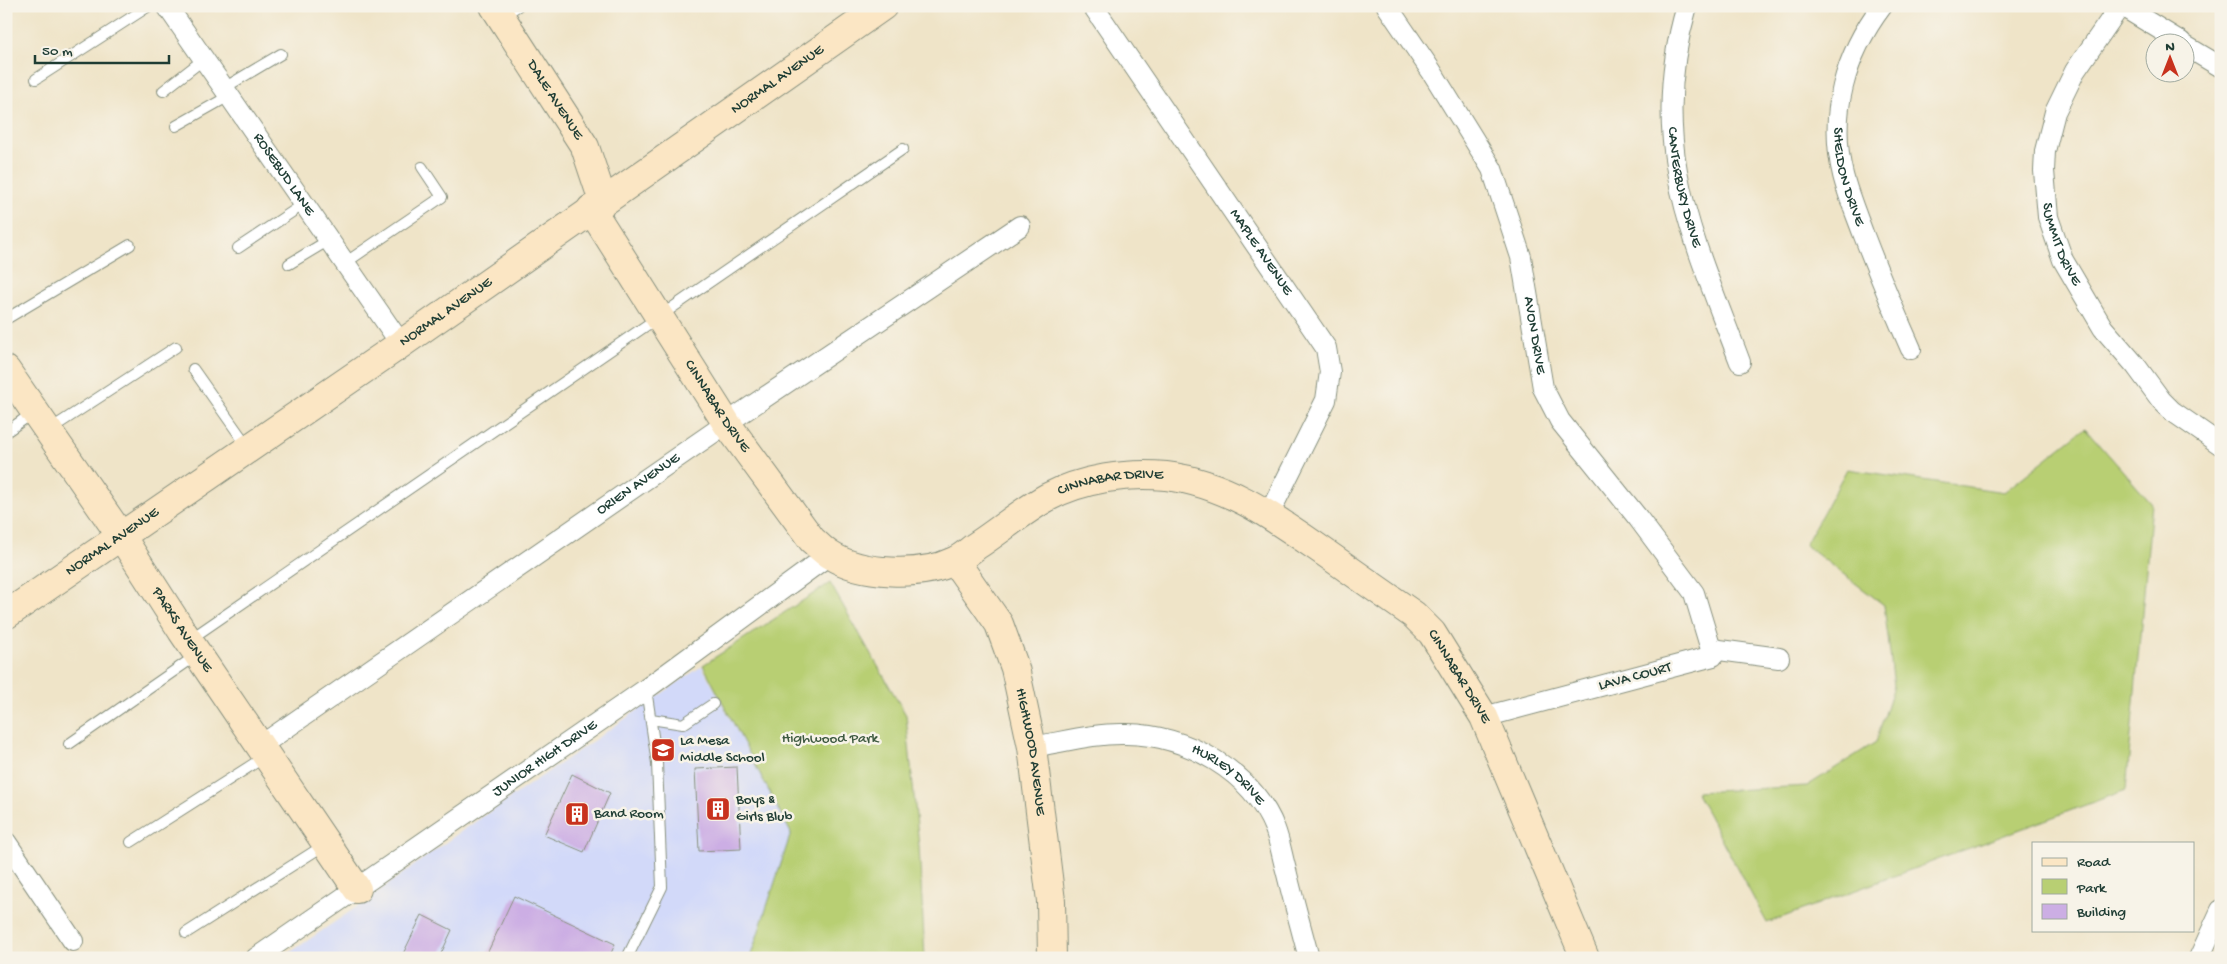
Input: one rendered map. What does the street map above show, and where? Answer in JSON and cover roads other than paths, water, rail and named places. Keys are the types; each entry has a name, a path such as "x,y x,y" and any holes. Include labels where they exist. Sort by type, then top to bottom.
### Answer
{"street":[{"name":"ROSEBUD LANE","path":"167,6 401,344"},
{"name":"NORMAL AVENUE","path":"6,616 401,344 883,6"},
{"name":"MAPLE AVENUE","path":"1093,6 1326,348 1330,372 1326,400 1269,514"},
{"name":"AVON DRIVE","path":"1387,6 1432,72 1492,169 1521,257 1543,388 1560,421 1638,518 1694,593 1712,649"},
{"name":"CANTERBURY DRIVE","path":"1687,6 1676,52 1672,80 1671,119 1675,167 1688,224 1740,362"},
{"name":"SHELDON DRIVE","path":"1882,6 1858,43 1845,78 1839,108 1839,153 1850,196 1911,349"},
{"path":"2121,6 2164,32"},
{"name":"SUMMIT DRIVE","path":"2121,6 2080,62 2055,112 2046,151 2044,171 2048,217 2063,260 2103,328 2172,411 2221,445"},
{"name":"DALE AVENUE","path":"504,10 585,147 597,205"},
{"path":"2194,51 2221,67"},
{"name":"CINNABAR DRIVE","path":"597,205 658,317 727,424 812,540 830,555 852,565 891,572 913,571 954,562 1047,497 1093,481 1116,477 1164,476 1212,486 1234,495 1269,514 1414,615 1432,633 1484,717 1585,958"},
{"name":"ORIEN AVENUE","path":"264,751 727,424 1020,226"},
{"name":"PARKS AVENUE","path":"6,370 121,536 193,647 357,889"},
{"name":"JUNIOR HIGH DRIVE","path":"256,958 646,689 830,555"},
{"name":"HIGHWOOD AVENUE","path":"954,562 998,624 1015,668 1032,747 1050,901 1052,958"},
{"path":"1712,649 1779,658"},
{"name":"LAVA COURT","path":"1484,717 1713,656 1712,649"},
{"name":"HURLEY DRIVE","path":"1032,747 1106,735 1143,735 1170,740 1196,750 1228,770 1255,797 1275,829 1309,958"},
{"path":"6,842 73,941"},
{"path":"2200,958 2221,910"}],"lane":[{"path":"36,79 148,6"},
{"path":"176,126 281,54"},
{"path":"162,92 204,59"},
{"path":"69,744 193,647 658,317 902,148"},
{"path":"345,263 442,197 422,167"},
{"path":"238,248 304,204"},
{"path":"289,264 329,240"},
{"path":"6,319 130,245"},
{"path":"6,432 42,421 176,347"},
{"path":"193,368 249,448"},
{"path":"628,958 662,887 657,763 646,689"},
{"path":"651,719 682,724 713,704"},
{"path":"131,842 264,751"},
{"path":"186,933 327,844"}],"place":[{"name":"La Mesa Middle School","path":"663,750"},
{"name":"Boys & Girls Blub","path":"718,809"},
{"name":"Band Room","path":"577,814"}],"park label":[{"name":"Highwood Park","path":"830,739"}]}
